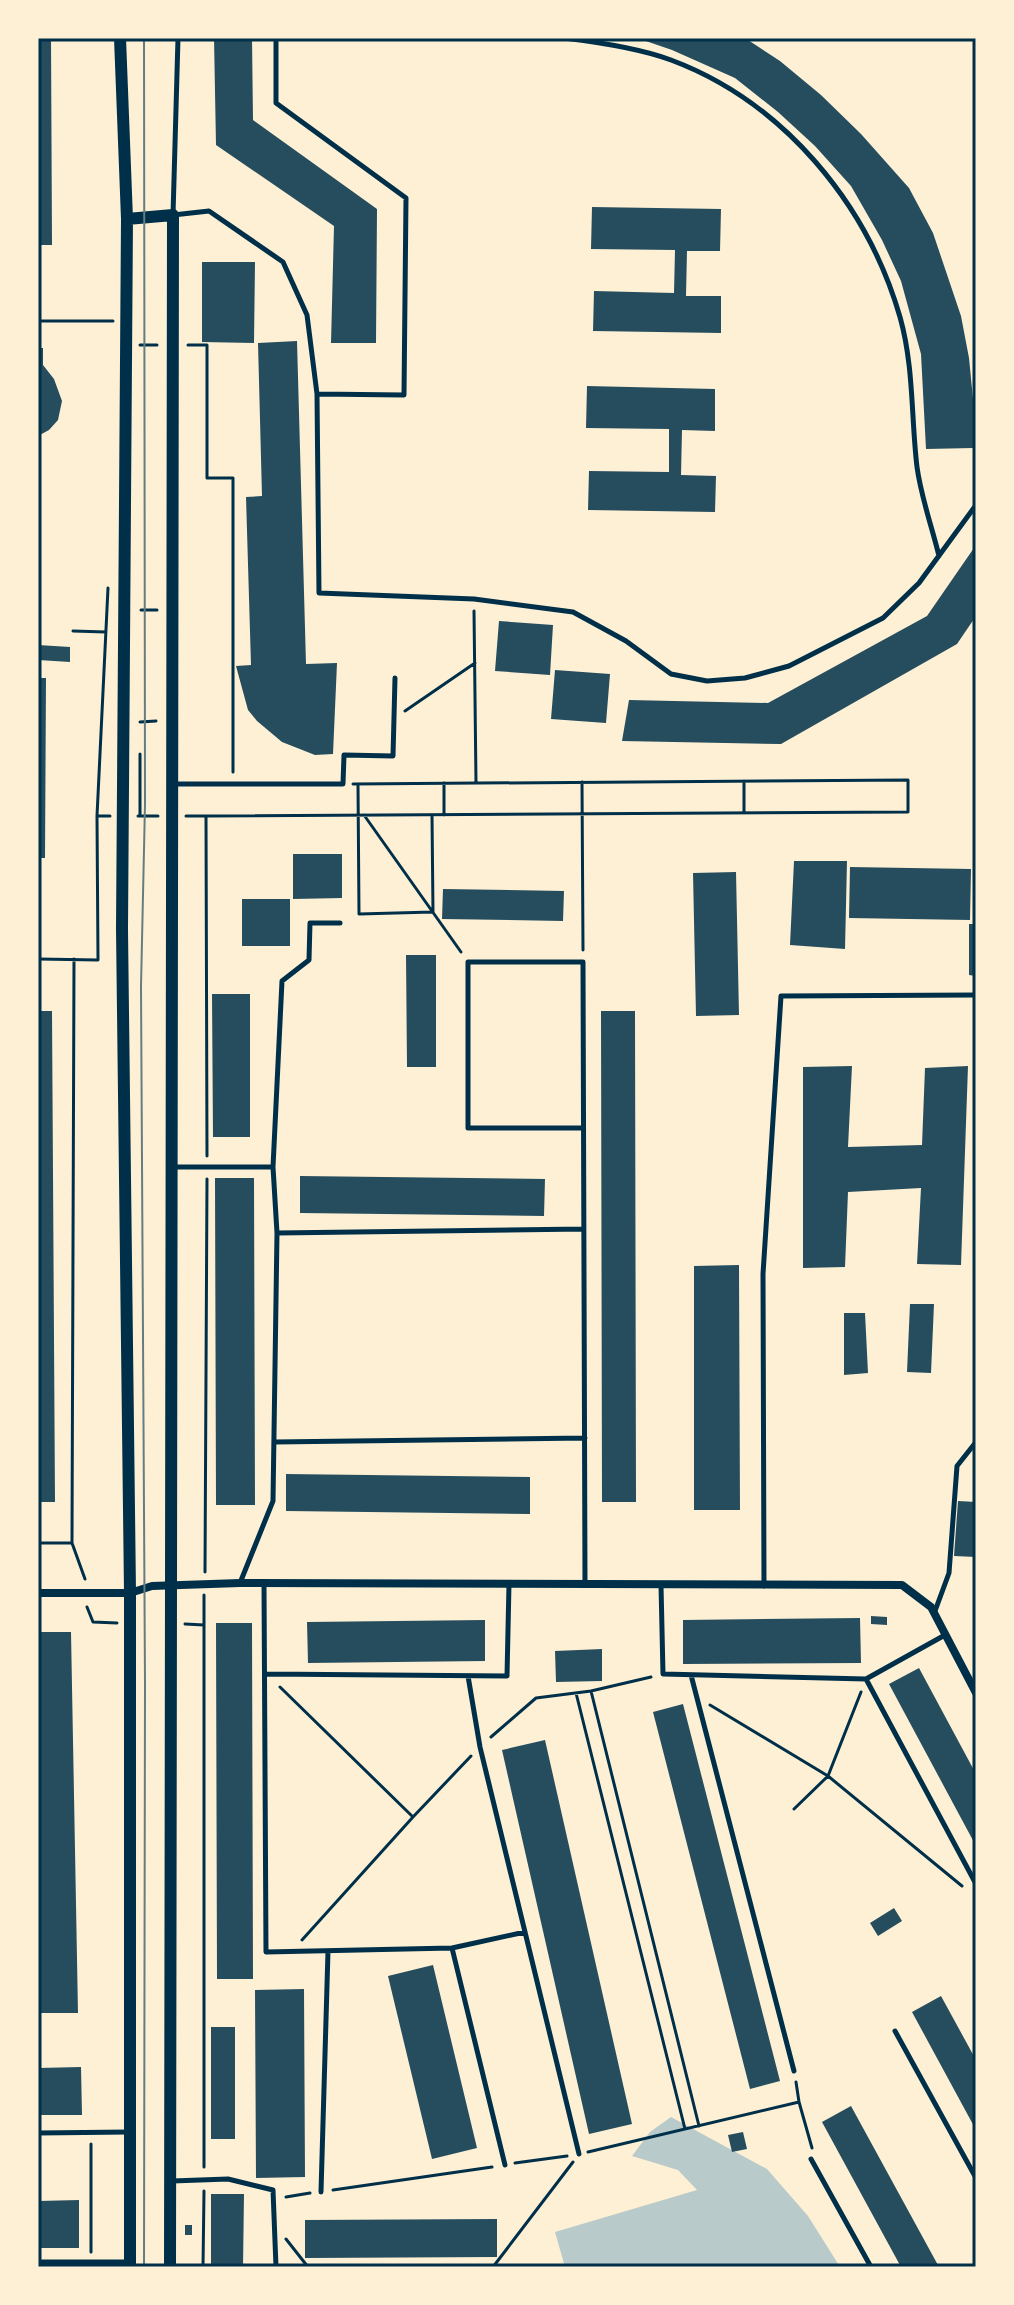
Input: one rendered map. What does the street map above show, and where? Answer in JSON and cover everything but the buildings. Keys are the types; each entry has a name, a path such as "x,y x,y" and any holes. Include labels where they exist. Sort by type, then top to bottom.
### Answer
{"street":[{"path":"120,38 127,219 122,929 130,1593 130,2264"},
{"path":"127,219 173,215 170,2267"},
{"path":"38,1593 130,1593 170,1584 240,1583 902,1585 931,1607 976,1693"}],"lane":[{"path":"178,38 173,215 209,211 283,262 307,315 317,394 319,593 474,599 573,612 626,641 671,674 707,681 745,678 789,666 883,618 919,583 976,505"},
{"path":"276,38 276,103 406,198 404,395 317,394"},
{"path":"564,38 670,60 738,92 791,135 846,200 880,259 901,319 913,386 917,468 939,556"},
{"path":"173,784 343,784 344,755 393,756 395,678"},
{"path":"240,1583 273,1501 277,1233 273,1167 282,981 309,960 310,923 340,923"},
{"path":"583,1128 468,1128 468,962 583,962 585,1584"},
{"path":"764,1586 763,1274 781,996 976,995"},
{"path":"171,1167 273,1167"},
{"path":"277,1233 585,1229"},
{"path":"275,1442 585,1438"},
{"path":"934,1612 949,1573 957,1466 976,1442"},
{"path":"264,1584 266,1952 452,1948 525,1932"},
{"path":"266,1674 507,1676 509,1584"},
{"path":"661,1584 663,1674 866,1679 946,1634"},
{"path":"691,1675 794,2071"},
{"path":"468,1676 480,1747 579,2154"},
{"path":"866,1679 976,1884"},
{"path":"452,1948 505,2165"},
{"path":"321,2192 328,1951"},
{"path":"895,2031 976,2178"},
{"path":"38,2133 131,2132"},
{"path":"811,2159 871,2267"},
{"path":"171,2181 228,2179 273,2190 276,2267"},
{"path":"38,2262 130,2264"}],"path":[{"path":"38,321 119,321"},
{"path":"127,345 207,345 207,478 233,478 233,784"},
{"path":"474,599 476,783"},
{"path":"125,610 173,610"},
{"path":"73,631 106,632"},
{"path":"394,718 475,663"},
{"path":"140,722 161,722"},
{"path":"140,753 140,816"},
{"path":"206,816 908,812 908,780 343,784"},
{"path":"744,781 744,813"},
{"path":"582,782 583,962"},
{"path":"358,783 359,914 433,912"},
{"path":"444,783 444,815"},
{"path":"364,815 468,962"},
{"path":"432,815 433,912"},
{"path":"38,959 98,960"},
{"path":"74,959 72,1543 85,1574 85,1601 93,1622 130,1623"},
{"path":"38,1543 72,1543"},
{"path":"203,2267 205,1584"},
{"path":"170,1624 204,1625"},
{"path":"266,1674 413,1817"},
{"path":"291,1952 480,1747 536,1698 591,1691 663,1674"},
{"path":"794,1809 828,1776 866,1679"},
{"path":"591,1691 699,2126"},
{"path":"576,1693 685,2129"},
{"path":"696,1697 828,1776 964,1887"},
{"path":"794,2071 799,2102 813,2144 811,2159"},
{"path":"273,2199 579,2154 799,2102"},
{"path":"91,2132 91,2262"},
{"path":"493,2267 579,2154"},
{"path":"274,2223 308,2267"}],"shaded area":[{"path":"671,2117 767,2169 808,2216 840,2267 565,2267 555,2232 697,2190 678,2170 632,2156 650,2132"}],"tram line":[{"path":"144,38 145,804 141,986 144,2267"}]}
